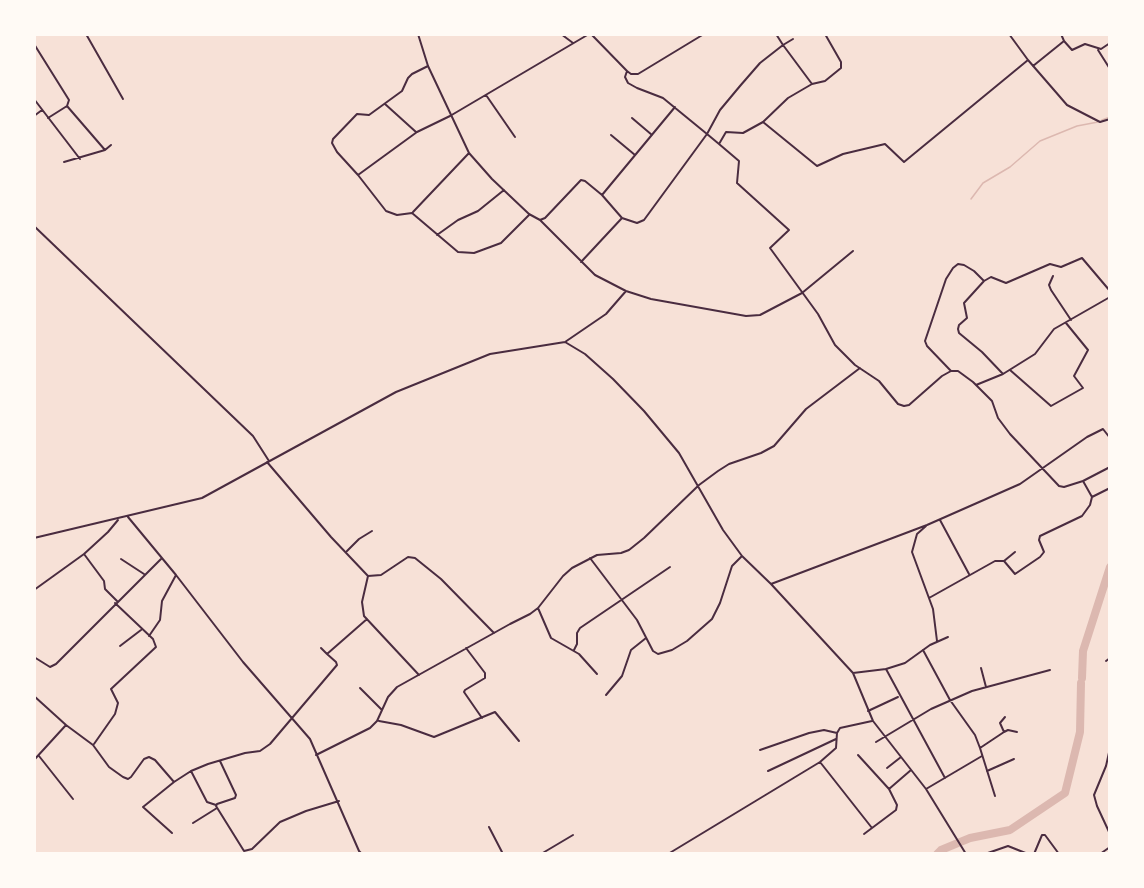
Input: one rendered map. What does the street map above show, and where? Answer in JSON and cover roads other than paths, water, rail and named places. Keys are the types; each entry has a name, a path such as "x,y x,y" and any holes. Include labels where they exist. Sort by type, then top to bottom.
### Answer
{"street":[{"path":"34,35 39,34"},
{"path":"86,34 123,99"},
{"path":"418,34 428,66 469,153 504,190 529,214 540,220 595,275 626,291 651,299 746,316 760,315 802,293 853,251"},
{"path":"561,34 573,43"},
{"path":"358,175 417,132 450,116 590,34 627,71 631,74 638,74 704,34"},
{"path":"776,34 812,84"},
{"path":"719,144 726,132 743,133 763,122 788,98 840,71 842,66 825,34"},
{"path":"1010,34 1028,60 1067,105 1100,122 1110,119"},
{"path":"1061,34 1072,50 1085,44 1098,50 1110,69"},
{"path":"540,220 545,218 581,180 602,195 621,218 637,223 644,220 707,134 720,110 760,63 793,39"},
{"path":"1033,66 1064,41"},
{"path":"1098,50 1110,43"},
{"path":"34,44 69,100 67,106 48,118"},
{"path":"763,122 817,166 843,154 885,144 904,162 1028,60"},
{"path":"428,66 412,74 402,91 369,116 357,114 333,139 332,143 386,211 397,215 412,213 469,153"},
{"path":"627,71 625,79 633,86 657,95 675,107 739,161 737,183 789,230 770,248 818,314 835,345 860,368 879,381 898,404 904,406 951,371 958,371 992,401 998,418 1010,434 1059,486 1064,487 1083,482 1110,467"},
{"path":"486,95 515,137"},
{"path":"34,99 80,159"},
{"path":"385,104 417,132"},
{"path":"67,106 105,150"},
{"path":"602,195 675,107"},
{"path":"34,116 42,110"},
{"path":"632,118 652,135"},
{"path":"611,135 635,155"},
{"path":"64,162 105,150 111,145"},
{"path":"437,235 458,220 478,211 504,190"},
{"path":"412,213 458,252 474,252 501,243 529,214"},
{"path":"582,262 621,218"},
{"path":"34,226 253,436 268,461 331,537 369,576"},
{"path":"1003,374 959,333 958,329 967,318 964,303 984,281 992,277 1006,283 1050,264 1061,267 1084,259 1110,291"},
{"path":"951,371 925,341 946,279 958,264 974,271 984,281"},
{"path":"1053,276 1049,285 1051,290 1071,320"},
{"path":"34,538 202,498 228,486 268,461 396,392 490,354 566,342 606,314 626,291"},
{"path":"976,385 1003,374 1035,354 1054,329 1110,297"},
{"path":"1010,370 1051,405 1083,388 1074,375 1088,350 1066,323"},
{"path":"566,342 599,366 644,411 679,453 723,530 742,556 853,673 873,721 926,789 966,854"},
{"path":"316,754 365,732 377,721 388,697 397,687 530,614 538,608 563,576 590,558 628,550 644,538 699,485 729,464 774,446 806,410 860,368"},
{"path":"771,584 940,520 1020,484 1102,429 1110,438"},
{"path":"1004,561 1015,574 1043,554 1038,540 1040,536 1082,516 1090,505 1092,497 1083,482"},
{"path":"1092,497 1110,488"},
{"path":"129,517 243,662 310,739 360,852 354,854"},
{"path":"34,590 84,554 119,519"},
{"path":"940,520 969,574"},
{"path":"927,525 917,534 912,552 933,609 937,641"},
{"path":"347,551 359,539 372,531"},
{"path":"928,598 995,561 1004,561 1015,552"},
{"path":"84,554 105,584 105,590 156,644 155,649 111,689 118,703 115,714 93,745"},
{"path":"590,558 637,620 654,652 662,654 672,651 705,627 712,619 720,603 732,566 742,556"},
{"path":"369,576 381,575 402,561 415,558 441,579 494,633"},
{"path":"121,559 145,574"},
{"path":"34,657 48,666 53,666 161,559"},
{"path":"574,650 580,628 670,567"},
{"path":"149,636 160,620 162,601 176,575"},
{"path":"369,576 361,606 367,619 419,675"},
{"path":"538,608 551,638 574,650 597,674"},
{"path":"327,654 367,619"},
{"path":"120,646 141,630"},
{"path":"606,695 622,676 631,650 646,637"},
{"path":"853,673 886,669 906,663 937,641 948,638"},
{"path":"172,833 143,807 191,771 264,749 337,665 321,648"},
{"path":"466,648 485,673 485,678 464,692 482,717"},
{"path":"922,650 950,700 975,735 995,796"},
{"path":"1106,661 1110,658"},
{"path":"981,668 986,687"},
{"path":"886,669 945,778"},
{"path":"876,742 950,700 986,687 1050,670"},
{"path":"360,688 382,710"},
{"path":"34,696 66,725 93,745 110,767 126,779 131,777 144,759 149,757 174,782"},
{"path":"868,711 899,696"},
{"path":"377,721 401,725 434,737 495,712 519,741"},
{"path":"1004,732 1000,723 1005,717"},
{"path":"668,854 820,762 836,748 837,733 840,728 873,721"},
{"path":"34,760 66,725"},
{"path":"760,750 809,733 824,730 837,733"},
{"path":"980,748 1008,730 1017,732"},
{"path":"768,771 837,738"},
{"path":"1110,748 1106,766 1094,795 1110,834"},
{"path":"858,755 889,789 897,808 864,834"},
{"path":"39,756 74,799"},
{"path":"926,789 982,756"},
{"path":"887,768 901,757"},
{"path":"987,771 1014,759"},
{"path":"193,823 236,797 220,761"},
{"path":"820,762 872,828"},
{"path":"889,789 911,770"},
{"path":"191,771 207,802 216,807 241,849 247,852 264,839 280,822 339,801"},
{"path":"489,827 503,854"},
{"path":"541,854 573,835"},
{"path":"1034,854 1042,835 1045,835 1059,854"},
{"path":"985,854 1008,846 1016,847 1029,854"},
{"path":"1100,854 1110,847"}],"waterway":[{"path":"1102,120 1110,117"},
{"path":"971,199 983,183 1010,167 1040,141 1077,126 1098,122"},
{"path":"1082,678 1083,651 1110,567"},
{"path":"937,854 941,850 970,838 1010,830 1065,793 1080,732 1081,683"}]}
